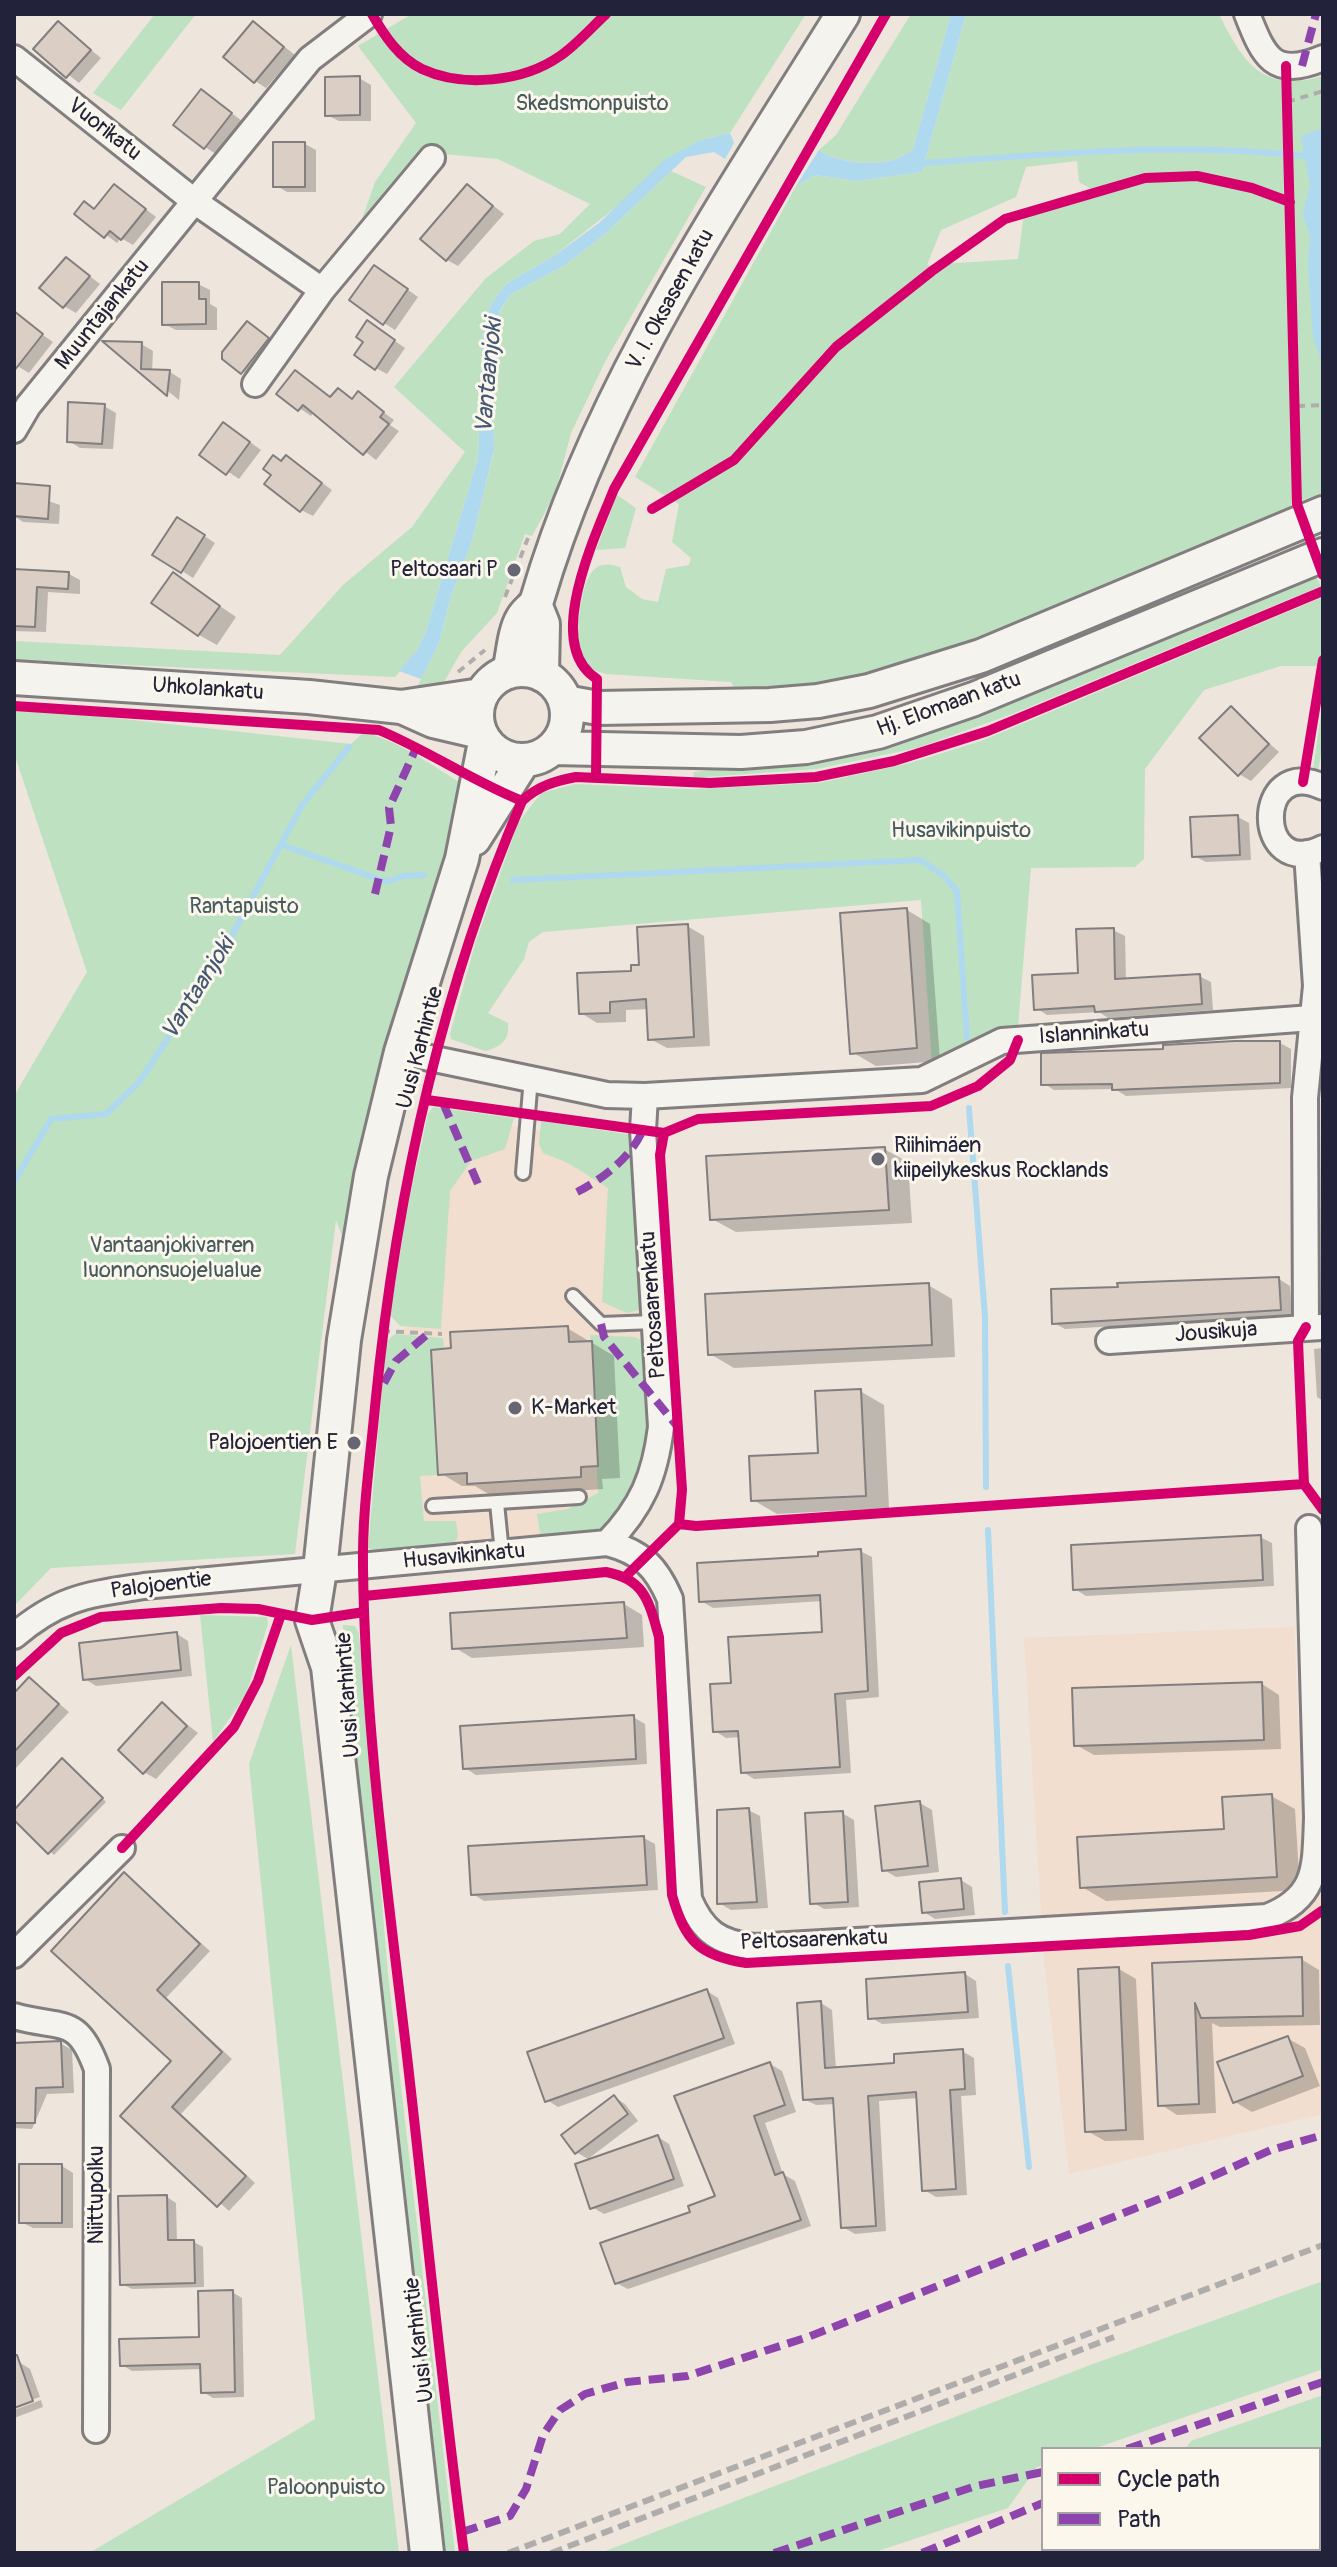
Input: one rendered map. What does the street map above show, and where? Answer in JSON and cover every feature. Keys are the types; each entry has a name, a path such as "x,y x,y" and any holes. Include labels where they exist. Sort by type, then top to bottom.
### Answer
{"street":[{"name":"Muuntajankatu","path":"14,430 28,406 310,59 369,14"},
{"name":"V. I. Oksasen katu","path":"509,672 522,619 520,603 546,562 578,480 677,282 843,14"},
{"path":"1247,14 1262,54 1295,68 1323,58"},
{"name":"Vuorikatu","path":"14,58 194,201"},
{"path":"255,384 322,290 432,158"},
{"path":"194,201 322,290"},
{"name":"Hj. Elomaan katu","path":"539,754 741,752 806,747 878,732 974,699 1279,552 1323,513"},
{"name":"Hj. Elomaan katu","path":"565,702 598,708 770,705 818,701 869,691 981,656 1279,552 1323,555"},
{"name":"V. I. Oksasen katu","path":"520,603 543,624 542,675"},
{"path":"532,671 542,675 552,681 565,702 566,727 539,754 496,752 482,737 477,707 481,695 498,677 509,672 532,671"},
{"name":"Uhkolankatu","path":"14,678 309,697 401,707 481,695"},
{"name":"Uhkolankatu","path":"401,707 482,737"},
{"name":"Uusi Karhintie","path":"427,2553 328,1667 334,1617 320,1570 344,1340 371,1176 401,1052 462,859 482,737"},
{"name":"Uusi Karhintie","path":"462,859 539,754"},
{"path":"1315,1327 1305,1098 1316,986 1315,850 1287,848 1276,839 1269,820 1271,806 1283,789 1296,783 1323,787"},
{"name":"Islanninkatu","path":"645,1096 922,1080 1002,1041 1312,1018"},
{"path":"401,1052 607,1095 645,1096"},
{"name":"Peltosaarenkatu","path":"645,1096 643,1130 661,1427 656,1465 626,1524 607,1543 643,1556 661,1577 670,1599 689,1899 697,1918 711,1935 730,1944 754,1947 1267,1917 1290,1908 1307,1890 1316,1847 1311,1565 1316,1535"},
{"name":"Jousikuja","path":"1109,1341 1315,1327"},
{"name":"Husavikinkatu","path":"320,1570 607,1543"},
{"name":"Palojoentie","path":"14,1636 40,1614 74,1598 144,1586 320,1570"},
{"path":"14,1955 122,1848"},
{"name":"Niittupolku","path":"14,2016 73,2027 86,2040 97,2069 96,2430"}],"lane":[{"path":"523,1173 531,1078"},
{"path":"573,1296 601,1324 654,1322"},
{"path":"433,1506 579,1497"},
{"path":"497,1503 502,1553"}],"path":[{"path":"1286,66 1287,106 1323,91"},
{"path":"1297,390 1297,420"},
{"path":"1297,406 1323,405"},
{"path":"520,603 528,536"},
{"path":"381,1344 384,1316"},
{"path":"382,1331 442,1334"}],"shaded area":[{"path":"434,1112 632,1147 646,1445 604,1528 374,1549"},
{"path":"1294,1627 1303,1851 1297,1883 1323,1885 1323,2114 1069,2174 1044,1960 1024,1638"}],"green space":[{"path":"155,14 196,14 121,110 93,93"},
{"name":"Skedsmonpuisto","path":"412,14 806,14 730,133 701,140 554,256 506,284 491,304 483,328 478,458 426,631 417,650 395,677 14,660 14,641 280,655 343,585 412,527 465,452 394,387 486,278 534,241 560,234 590,204 498,159 443,154 395,212 362,219 375,182 416,123 358,46"},
{"path":"911,14 951,14 913,149 893,160 867,163 841,159 819,150 836,135"},
{"path":"966,14 1219,14 1237,47 1258,70 1285,81 1323,76 1323,493 1291,504 1292,513 924,664 796,692 735,689 731,682 606,674 588,668 581,655 578,629 585,586 596,568 605,565 620,567 626,587 642,599 658,602 666,569 689,565 691,558 672,542 679,504 635,477 796,186 815,175 857,181 922,172","holes":["1077,161 1079,182 1095,191 1024,214 1018,259 927,265 941,230 1016,197 1026,167"]},
{"path":"671,171 706,187 606,360 571,433 555,494 532,536 525,534 497,613 461,652 439,691 415,691 439,643 451,596 472,541 494,451 493,374 499,313 510,295 565,265 605,234"},
{"path":"617,495 636,508 625,548 596,550"},
{"path":"1315,574 1321,586 1015,713 917,748 817,769 693,778 694,772 711,770"},
{"name":"Husavikinpuisto","path":"1323,597 1323,666 1281,666 1204,690 1145,769 1144,859 1135,867 1031,868 1018,1027 994,1034 932,1067 921,900 543,932 529,942 524,959 488,1013 508,1023 503,1042 485,1051 451,1039 475,944 518,823 541,793 575,784 690,789 818,783 910,763 981,741"},
{"path":"1323,701 1323,744 1317,776 1312,776"},
{"name":"Rantapuisto","path":"14,707 351,744 364,732 404,749 466,786 392,1028 345,1244 336,1220 295,1554 51,1568 14,1606 14,1096 87,972 14,753"},
{"path":"433,1107 514,1118 505,1149 471,1161 450,1191 441,1329 400,1326 390,1315 408,1205 428,1114"},
{"path":"541,1121 633,1135 643,1309 627,1313 602,1302 608,1188 568,1163 543,1153 539,1144"},
{"path":"395,1334 443,1338 444,1349 431,1350 438,1475 420,1476 424,1521 456,1521 458,1537 451,1547 393,1553 368,1548 386,1342"},
{"path":"590,1335 635,1337 645,1342 651,1452 630,1494 601,1531 541,1540 537,1514 568,1509 598,1493"},
{"path":"200,1615 267,1617 268,1624 246,1695 213,1742"},
{"path":"343,1625 355,1626 359,1633 388,1974 455,2553 439,2553 343,1675"},
{"name":"Paloonpuisto","path":"291,1645 399,2553 89,2553 315,2419 249,1764"},
{"path":"1323,2281 1323,2369 1099,2447 1041,2447 1041,2466 1008,2508 872,2553 600,2553 1093,2364"},
{"path":"1323,2395 1323,2553 1041,2553 1321,2551 1321,2447 1186,2447 1191,2441"}],"water":[{"path":"951,14 966,14 922,172 857,181 815,175 796,186 819,150 840,159 867,163 893,160 913,149"},
{"path":"1323,128 1323,365 1313,337 1308,265 1310,236 1303,214 1310,186 1301,136"},
{"path":"730,133 734,143 725,159 714,152 686,157 605,234 565,265 510,295 499,312 493,374 494,450 472,541 451,596 439,643 421,679 399,671 417,650 426,631 478,458 483,328 491,304 506,284 554,256 599,223 664,160 701,140"}],"building":[{"path":"58,21 91,50 66,78 33,49"},
{"path":"253,21 284,47 254,83 223,57"},
{"path":"360,76 360,115 325,116 325,77"},
{"path":"201,89 232,113 204,149 173,125"},
{"path":"273,142 305,142 305,187 273,187"},
{"path":"114,184 146,209 121,240 110,231 104,238 74,214 84,201 94,209"},
{"path":"467,184 493,206 446,261 420,239"},
{"path":"66,257 90,276 63,308 39,288"},
{"path":"374,265 408,289 383,325 349,300"},
{"path":"162,282 199,282 199,299 206,299 206,324 162,325"},
{"path":"14,311 43,334 14,371"},
{"path":"367,320 395,340 375,370 354,355 363,342 356,337"},
{"path":"247,321 269,338 241,374 222,359 222,352"},
{"path":"102,341 142,342 141,369 170,370 167,396"},
{"path":"295,370 330,397 338,388 352,399 358,391 384,412 380,417 389,424 363,455 303,405 298,411 276,394"},
{"path":"68,402 105,404 102,444 67,442"},
{"path":"223,422 250,442 226,475 199,455"},
{"path":"273,455 281,461 286,455 322,483 300,512 264,484 271,475 263,469"},
{"path":"14,483 50,486 48,519 14,516"},
{"path":"177,517 205,535 181,573 152,555"},
{"path":"14,569 69,572 68,589 37,587 35,627 14,626"},
{"path":"173,572 220,606 198,636 151,603"},
{"path":"1231,706 1269,744 1238,776 1199,738"},
{"path":"1238,815 1240,855 1192,857 1190,817"},
{"path":"907,908 917,1048 850,1054 840,913"},
{"path":"688,924 694,1037 648,1040 646,999 610,1002 610,1013 579,1014 577,973 631,971 631,965 639,965 637,927"},
{"path":"1114,928 1115,979 1200,974 1202,1004 1095,1012 1094,1006 1034,1010 1032,975 1078,973 1076,929"},
{"path":"1280,1041 1280,1083 1112,1090 1112,1084 1041,1085 1041,1053 1163,1049 1163,1045"},
{"path":"885,1147 889,1210 710,1220 706,1156"},
{"path":"1279,1277 1281,1310 1052,1324 1051,1289 1118,1287 1117,1283"},
{"path":"929,1283 932,1345 708,1355 705,1294"},
{"name":"K-Market","path":"568,1326 569,1342 592,1341 598,1466 581,1467 581,1477 467,1484 467,1473 438,1475 431,1350 451,1348 450,1332"},
{"path":"861,1389 866,1496 751,1501 749,1456 818,1453 815,1391"},
{"path":"1261,1535 1263,1580 1073,1590 1071,1545"},
{"path":"861,1549 868,1691 835,1694 840,1767 741,1773 738,1731 713,1732 710,1684 731,1683 728,1637 822,1632 820,1595 699,1602 697,1563 818,1556 818,1552"},
{"path":"624,1602 627,1638 452,1649 450,1613"},
{"path":"177,1632 181,1670 83,1680 79,1643"},
{"path":"29,1677 59,1704 14,1752 14,1693"},
{"path":"1262,1682 1264,1740 1074,1746 1072,1688"},
{"path":"162,1702 187,1726 143,1774 118,1750"},
{"path":"634,1715 636,1759 463,1769 460,1726"},
{"path":"62,1758 103,1798 48,1854 14,1820 14,1810"},
{"path":"1272,1794 1277,1877 1080,1888 1077,1837 1224,1829 1222,1797"},
{"path":"920,1801 928,1866 882,1871 875,1806"},
{"path":"749,1808 757,1902 717,1904 717,1810"},
{"path":"843,1811 848,1902 810,1904 805,1813"},
{"path":"644,1836 647,1885 471,1895 468,1846"},
{"path":"124,1872 200,1944 157,1990 222,2052 172,2107 246,2176 217,2207 120,2116 171,2061 51,1951"},
{"path":"961,1878 964,1909 922,1913 919,1882"},
{"path":"1302,1957 1303,2016 1201,2018 1195,2003 1199,2104 1158,2106 1152,1963"},
{"path":"1119,1967 1126,2130 1085,2132 1078,1969"},
{"path":"965,1972 968,2012 868,2019 866,1979"},
{"path":"707,1989 724,2038 545,2102 527,2052"},
{"path":"821,2001 825,2068 894,2063 894,2054 963,2049 965,2089 950,2090 956,2189 922,2191 916,2092 868,2096 876,2226 841,2228 833,2098 803,2100 797,2003"},
{"path":"1288,2036 1303,2076 1233,2103 1217,2062"},
{"path":"61,2041 63,2087 36,2088 35,2123 14,2123 14,2043"},
{"path":"770,2062 785,2105 754,2116 775,2175 783,2172 801,2220 615,2284 600,2243 690,2212 688,2206 715,2196 674,2096"},
{"path":"614,2095 628,2114 575,2154 561,2135"},
{"path":"658,2135 674,2179 590,2209 575,2164"},
{"path":"19,2164 62,2164 62,2223 19,2223"},
{"path":"167,2195 168,2240 194,2240 195,2283 120,2285 118,2196"},
{"path":"233,2290 235,2392 201,2393 200,2364 120,2366 119,2339 199,2337 198,2291"},
{"path":"14,2355 17,2355 33,2401 14,2408"}],"waterway":[{"path":"921,163 1160,150 1304,156"},
{"name":"Vantaanjoki","path":"14,1182 51,1119 106,1114 139,1082 214,969 302,805 349,747"},
{"path":"282,845 387,882 403,876 424,875"},
{"path":"513,880 920,860 943,875 957,891 967,1038"},
{"path":"969,1108 985,1317 986,1487"},
{"path":"988,1530 1005,1912"},
{"path":"1008,1966 1029,2167"}],"railway":[{"path":"508,2553 1323,2245"},
{"path":"551,2553 1114,2337"}],"marked path":[{"path":"1302,66 1316,14"},
{"path":"375,894 391,826 389,808 417,746"},
{"path":"443,1103 478,1184"},
{"path":"577,1192 615,1166 643,1130"},
{"path":"601,1324 604,1337 677,1426"},
{"path":"384,1383 396,1361 429,1333"},
{"path":"462,2532 510,2516 526,2489 543,2435 560,2410 585,2394 627,2382 687,2376 808,2337 1177,2192 1271,2150 1323,2135"},
{"path":"1133,2447 1323,2382"},
{"path":"774,2553 976,2486 1041,2472"},
{"path":"922,2553 1041,2504"}],"cycle path":[{"path":"372,14 406,59 438,75 474,80 511,77 545,65 572,47 606,14"},
{"path":"596,778 597,679 581,663 574,641 573,616 578,588 596,533 614,489 886,14"},
{"path":"1286,66 1297,504 1323,575"},
{"path":"652,509 734,460 836,347 932,271 1005,219 1145,178 1197,176 1252,188 1290,202"},
{"path":"464,2553 379,1812 368,1690 363,1547 384,1330 395,1252 425,1098 467,947 522,801 547,785 576,777 710,783 816,777 894,761 988,731 1323,591"},
{"path":"1303,782 1323,660"},
{"path":"14,706 379,730 522,801"},
{"path":"427,1100 664,1133 698,1119 931,1106 978,1086 1010,1060 1018,1040"},
{"path":"626,1576 679,1524 682,1490 660,1155 664,1133"},
{"path":"1306,1327 1298,1341 1304,1484 1323,1510"},
{"path":"679,1524 696,1526 1304,1484"},
{"path":"364,1596 606,1572 619,1575 637,1586 648,1603 659,1637 672,1895 689,1935 696,1944 716,1956 746,1963 1249,1935 1300,1926 1323,1910"},
{"path":"14,1676 61,1633 101,1617 221,1608 258,1609 312,1620 364,1612"},
{"path":"122,1848 234,1727 258,1681 280,1617"}],"place":[{"name":"Peltosaari P","path":"514,570"},
{"name":"Riihimäen kiipeilykeskus Rocklands","path":"878,1159"},
{"name":"K-Market","path":"515,1408"},
{"name":"Palojoentien E","path":"354,1443"}],"park label":[{"name":"Vantaanjokivarren luonnonsuojelualue","path":"172,1258"}]}
